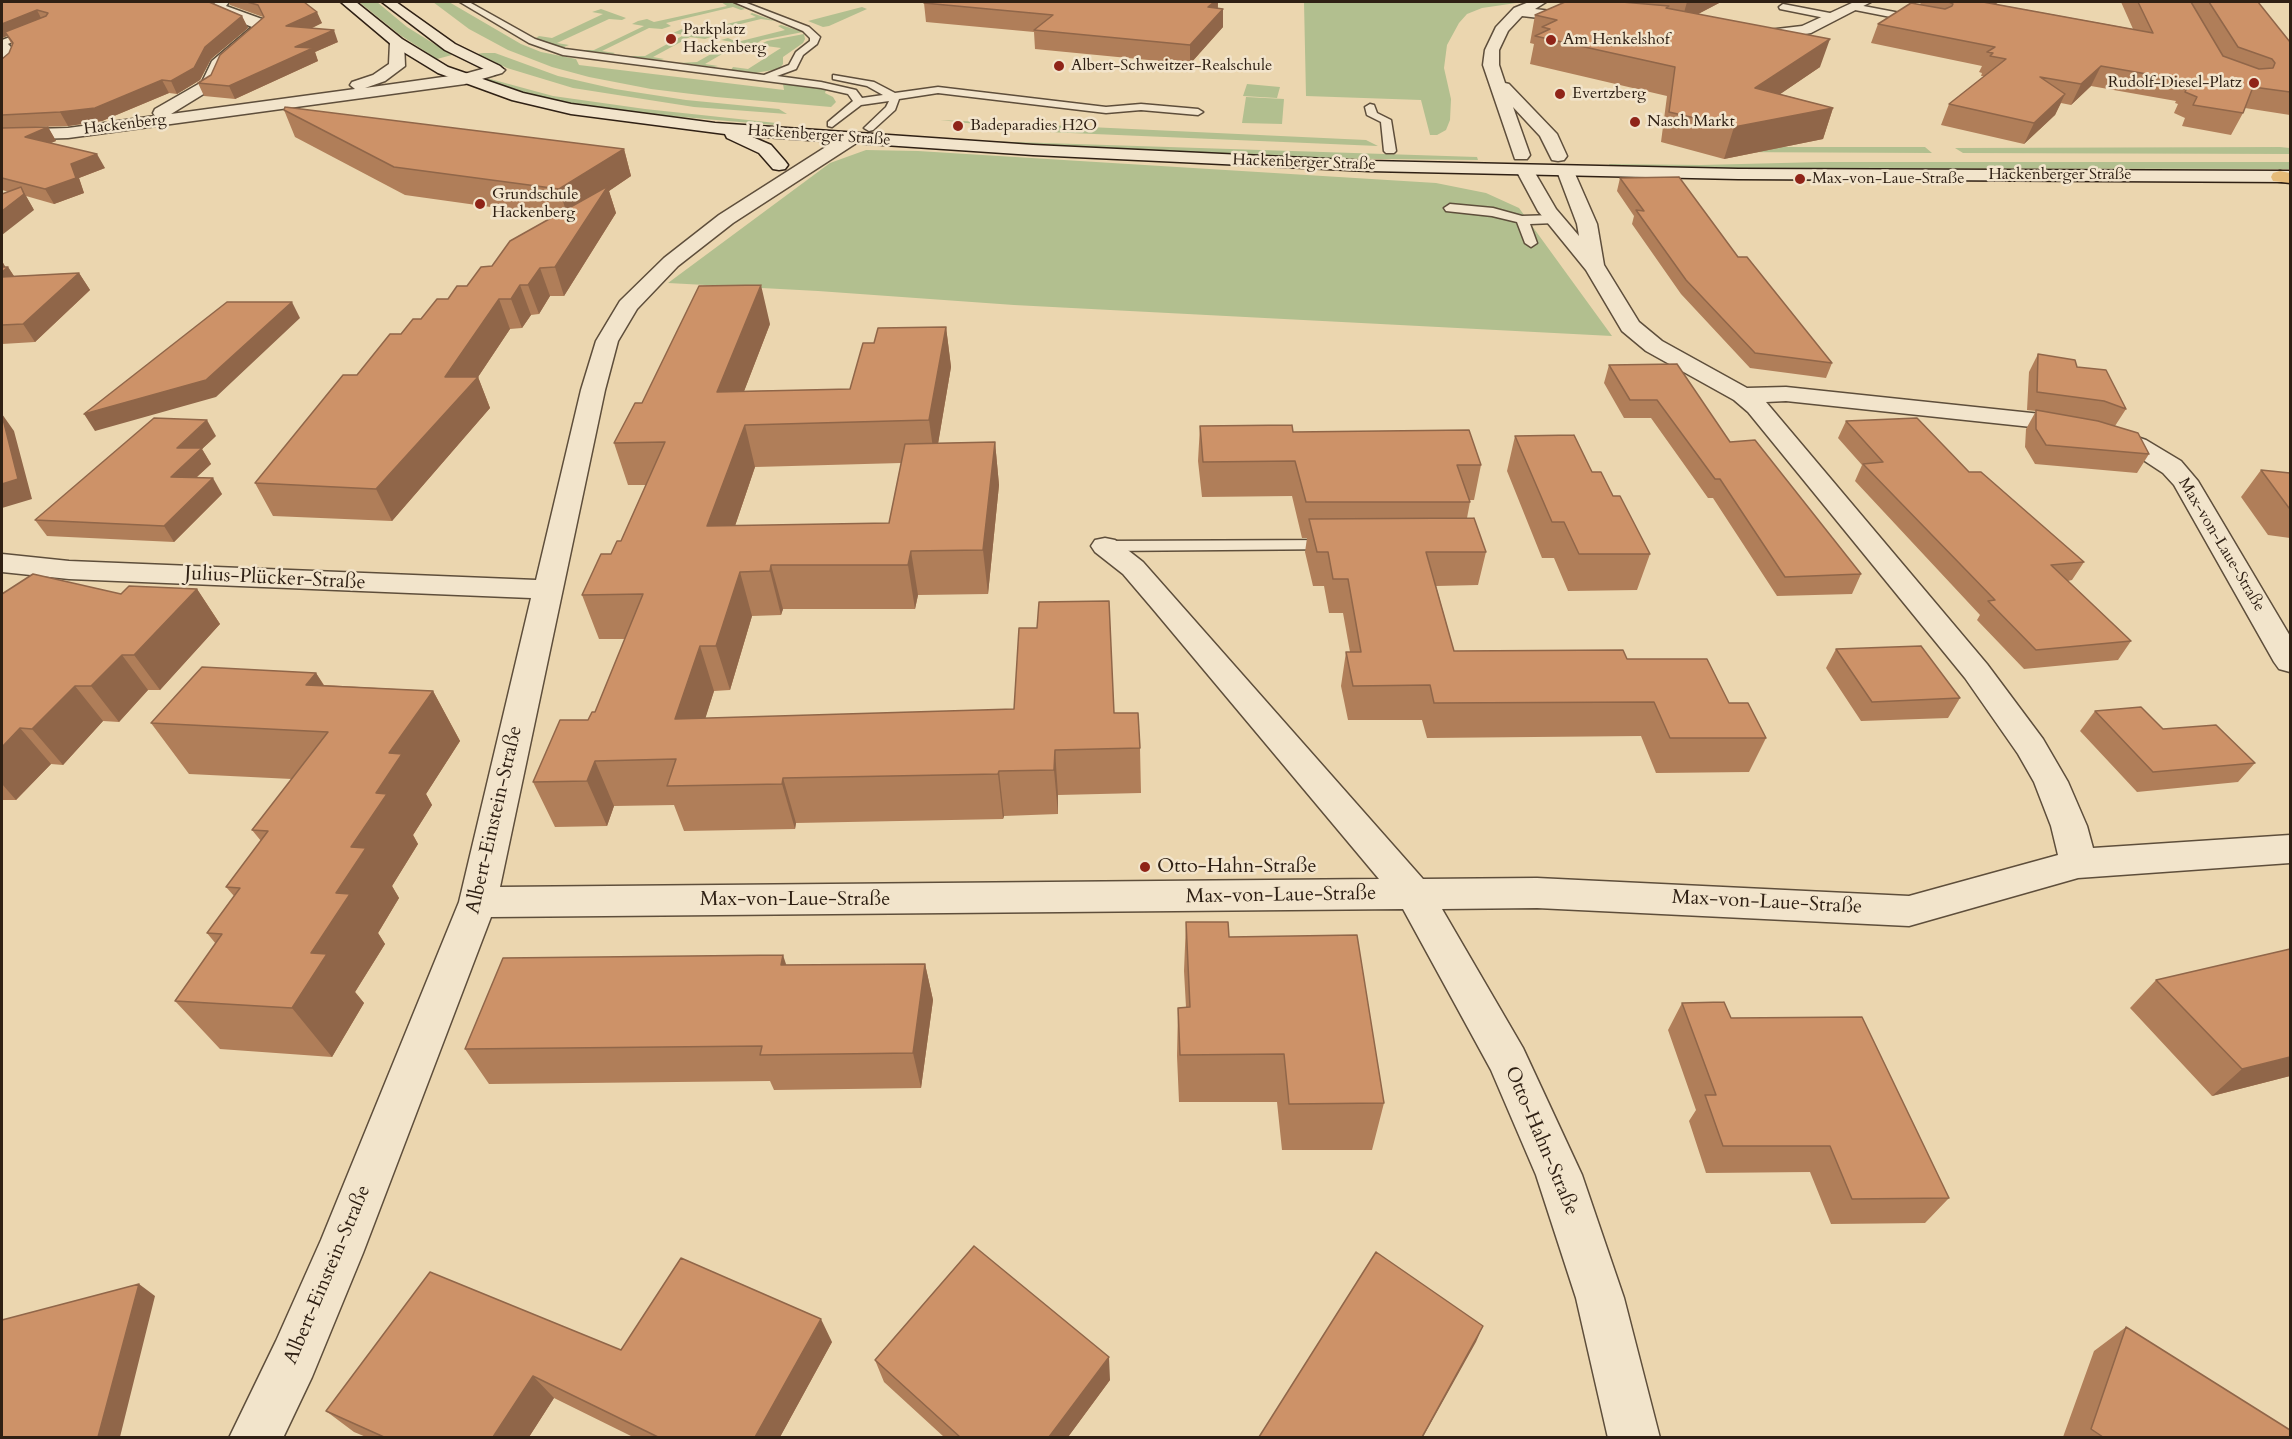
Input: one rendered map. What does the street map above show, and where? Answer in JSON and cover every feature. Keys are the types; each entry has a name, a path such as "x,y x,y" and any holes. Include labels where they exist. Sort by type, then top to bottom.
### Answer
{"street":[{"path":"141,123 202,90 209,84 217,64 260,28 257,22 221,9 219,6 223,2"},
{"name":"Hackenberger Straße","path":"348,2 397,42 443,70 518,97 571,109 715,128 815,136 1241,160 1562,163 1738,174 2287,177"},
{"path":"388,2 442,42 477,61"},
{"path":"1541,2 1519,11 1501,30 1495,40 1491,65 1523,162 1555,219 1595,268 1621,313 1644,339 1743,395 1782,435 1983,680 2031,747 2051,782 2070,826 2078,864"},
{"path":"1736,35 1795,33 1814,28 1858,4"},
{"path":"1519,11 1595,20"},
{"name":"Hackenberg","path":"335,92 389,73 397,66 397,42"},
{"path":"2,44 10,54 9,61 2,69"},
{"name":"Hackenberg","path":"2,135 69,133 248,109 505,72 477,61 443,70 248,109"},
{"path":"1496,78 1548,134 1587,224 1595,268"},
{"name":"Hackenberger Straße","path":"581,94 694,111 869,128 1390,151 1523,162"},
{"name":"Albert-Einstein-Straße","path":"726,219 744,197 779,165 832,124"},
{"path":"715,128 757,144 779,165"},
{"name":"Albert-Einstein-Straße","path":"255,1437 294,1359 339,1252 478,902 593,390 612,330 634,299 671,262 726,219 869,128"},
{"name":"Hackenberger Straße","path":"1562,163 1656,159 2163,159"},
{"name":"Max-von-Laue-Straße","path":"1743,395 1786,394 2041,421 2093,430 2137,445 2172,467 2185,481 2290,662"},
{"name":"Otto-Hahn-Straße","path":"1105,546 1133,568 1163,601 1414,895 1508,1061 1559,1175 1600,1299 1634,1437"},
{"name":"Julius-Plücker-Straße","path":"2,563 69,570 549,590"},
{"name":"Max-von-Laue-Straße","path":"478,902 1549,893 1909,911 2078,864 2290,849"}],"lane":[{"path":"464,2 532,41 564,52 837,87 852,92 858,102"},
{"path":"738,2 814,34 814,42 799,54 791,68 764,77"},
{"path":"1858,4 1928,21"},
{"path":"1783,7 1835,17"},
{"path":"2,44 47,26"},
{"path":"794,65 811,74 870,84 892,96 894,100 891,108 869,128"},
{"path":"832,124 858,102 939,90 1106,110 1141,107 1198,112"},
{"path":"1370,107 1372,115 1386,120 1390,151"},
{"path":"1450,208 1493,212 1522,220 1555,219"},
{"path":"1522,220 1531,243"},
{"path":"1105,546 1350,545"}],"green space":[{"path":"359,2 377,2 407,27 452,55 437,59 400,35"},
{"path":"433,2 449,2 521,44 541,52 576,59 579,65 784,90 783,84 808,87 826,90 825,93 833,97 836,102 831,107 716,97 651,89 589,77 552,67 508,50 469,29"},
{"path":"721,2 731,2 745,9 733,7 666,23 671,26 662,29 649,28 602,51 615,53 613,54 577,50 594,50 644,26 632,24 638,21 647,19 654,22 727,6"},
{"path":"1304,2 1523,2 1482,8 1467,14 1459,23 1447,45 1444,68 1451,99 1450,120 1446,130 1437,135 1430,135 1421,100 1306,96"},
{"path":"862,7 867,9 829,26 823,27 808,21"},
{"path":"601,9 626,18 609,19 557,43 569,45 564,47 552,46 536,38 539,36 552,38 603,14 592,12"},
{"path":"750,14 775,21 761,19 712,31 719,34 705,39 690,37 653,57 664,59 661,60 626,56 645,56 684,35 673,33 682,29 693,32 756,17"},
{"path":"778,26 803,32 762,40 754,45 741,43 705,64 718,66 714,67 679,63 697,62 732,42 721,40 728,38 737,42 785,30"},
{"path":"804,34 803,43 783,57 783,64 779,69 755,73 731,70 733,67 748,69 781,48 759,45 767,41"},
{"path":"495,53 558,76 615,89 686,100 779,109 787,114 694,107 573,88 507,68 477,54"},
{"path":"483,77 553,96 645,109 776,123 774,125 602,110 530,95 482,80"},
{"path":"1247,84 1280,87 1277,98 1243,96"},
{"path":"1246,97 1284,99 1282,124 1242,123"},
{"path":"940,120 1366,140 1378,146 1047,132"},
{"path":"898,135 983,141 1477,157 1478,160 1285,158 1150,153 896,138"},
{"path":"1716,147 1925,147 1932,153 1720,152"},
{"path":"1955,148 2290,148 2290,154 1963,153"},
{"path":"866,150 918,151 1436,183 1486,193 1519,208 1612,336 1014,305 668,283 830,163"},
{"path":"1822,162 2290,162 2290,169 1688,168 1611,167 1609,164 1701,165"}],"building":[{"path":"2,2 209,2 242,16 205,47 194,68 171,81 162,80 95,108 2,115 2,59 9,53 13,43 5,32 46,16 48,13 37,10 2,24"},
{"path":"247,2 304,2 317,12 286,26 334,30 295,47 313,48 229,86 198,83 211,75 220,55 264,17 258,5"},
{"path":"1214,2 1208,7 1223,9 1190,45 1034,30 1053,15 924,3"},
{"path":"1565,2 1622,2 1669,6 1666,8 1830,39 1755,88 1833,108 1734,127 1669,112 1675,67 1535,36 1550,29 1542,27 1557,20 1535,15"},
{"path":"1949,2 1983,2 2153,33 2138,2 2191,2 2223,56 2259,69 2273,68 2275,63 2272,59 2238,47 2209,2 2258,2 2290,42 2290,92 2253,87 2243,113 2193,105 2197,97 2185,92 2189,83 2186,83 2187,81 2101,66 2081,84 2040,77 2065,94 2034,123 1949,104 2006,59 1990,56 1993,53 1987,52 1995,47 1878,24 1911,3 1945,9 1952,6 1953,4"},
{"path":"285,107 624,149 559,189 394,167 284,110"},
{"path":"48,127 25,137 97,154 71,164 76,178 45,189 2,178 2,128"},
{"path":"1679,177 1738,257 1747,257 1832,363 1755,353 1686,280 1636,210 1644,211 1620,178"},
{"path":"608,186 555,267 540,268 528,285 520,285 511,299 499,299 445,377 478,377 376,489 255,483 343,375 357,375 390,334 401,334 413,319 421,319 437,299 448,299 457,286 467,286 481,267 492,266 510,241"},
{"path":"21,187 24,194 2,211 2,194"},
{"path":"79,273 23,324 2,325 2,277"},
{"path":"761,285 717,392 850,389 863,343 874,343 878,328 946,327 929,420 745,425 707,526 889,523 905,444 995,442 983,550 911,551 908,565 771,565 770,571 740,572 716,646 700,646 675,719 1014,709 1019,628 1037,628 1039,602 1109,601 1114,713 1138,713 1140,748 1055,750 1054,770 999,771 998,774 783,778 782,784 667,786 676,759 595,761 587,781 533,782 560,720 588,720 592,712 595,712 643,594 582,595 601,554 611,554 617,541 621,541 665,442 614,443 635,403 642,403 699,286"},
{"path":"227,302 292,302 206,380 84,414"},
{"path":"2038,354 2075,360 2077,367 2106,370 2126,409 2104,401 2037,392"},
{"path":"1677,364 1730,442 1755,440 1861,574 1785,577 1720,479 1715,479 1657,400 1630,400 1609,365"},
{"path":"2036,410 2098,421 2138,433 2149,454 2046,445 2036,429"},
{"path":"2,415 18,479 2,484"},
{"path":"154,418 207,420 177,448 202,448 171,477 213,478 164,526 35,520"},
{"path":"1917,418 1969,472 1981,472 2084,562 2051,565 2131,641 2036,650 1988,601 1995,600 1863,464 1883,462 1846,421"},
{"path":"1292,425 1293,432 1469,430 1481,465 1457,465 1470,502 1306,502 1295,461 1203,462 1200,426"},
{"path":"1574,435 1592,472 1601,472 1613,496 1620,496 1650,554 1579,554 1564,522 1552,522 1515,436"},
{"path":"2261,470 2290,473 2290,508 2289,508"},
{"path":"1474,518 1486,552 1426,552 1454,651 1623,650 1627,659 1707,659 1729,703 1748,703 1766,738 1670,738 1654,702 1434,703 1430,685 1353,686 1346,652 1361,652 1348,579 1333,579 1328,552 1317,552 1309,519"},
{"path":"33,574 121,594 129,586 197,589 134,655 122,655 91,686 75,686 32,729 20,728 2,747 2,594"},
{"path":"1921,646 1960,698 1872,702 1836,649"},
{"path":"202,667 316,673 306,685 433,691 389,753 402,754 376,793 387,794 351,847 366,848 336,893 350,894 311,953 327,954 292,1008 175,1001 222,934 207,933 240,888 226,887 268,831 252,830 328,732 151,723"},
{"path":"2141,707 2163,729 2216,725 2255,763 2153,772 2095,711"},
{"path":"1186,922 1228,922 1229,937 1357,935 1384,1103 1289,1104 1284,1054 1180,1055 1178,1008 1190,1007"},
{"path":"2290,949 2290,1057 2242,1069 2156,980"},
{"path":"783,955 781,965 925,964 913,1053 760,1055 762,1046 465,1049 503,958"},
{"path":"1724,1002 1731,1018 1862,1017 1949,1198 1852,1199 1830,1146 1723,1146 1705,1095 1716,1095 1682,1003"},
{"path":"974,1246 1109,1357 1049,1437 960,1437 875,1360"},
{"path":"1376,1252 1483,1326 1422,1437 1259,1437"},
{"path":"681,1258 821,1319 755,1437 658,1437 533,1376 493,1437 384,1437 326,1411 430,1272 621,1350"},
{"path":"139,1284 98,1437 2,1437 2,1320"},
{"path":"2126,1327 2290,1430 2290,1437 2103,1437 2091,1429"}],"place":[{"name":"Parkplatz Hackenberg","path":"671,39"},
{"name":"Am Henkelshof","path":"1551,40"},
{"name":"Albert-Schweitzer-Realschule","path":"1059,66"},
{"name":"Rudolf-Diesel-Platz","path":"2254,83"},
{"name":"Evertzberg","path":"1560,94"},
{"name":"Nasch Markt","path":"1635,122"},
{"name":"Badeparadies H2O","path":"958,126"},
{"name":"Max-von-Laue-Straße","path":"1800,179"},
{"name":"Grundschule Hackenberg","path":"480,204"},
{"name":"Otto-Hahn-Straße","path":"1145,867"}]}
